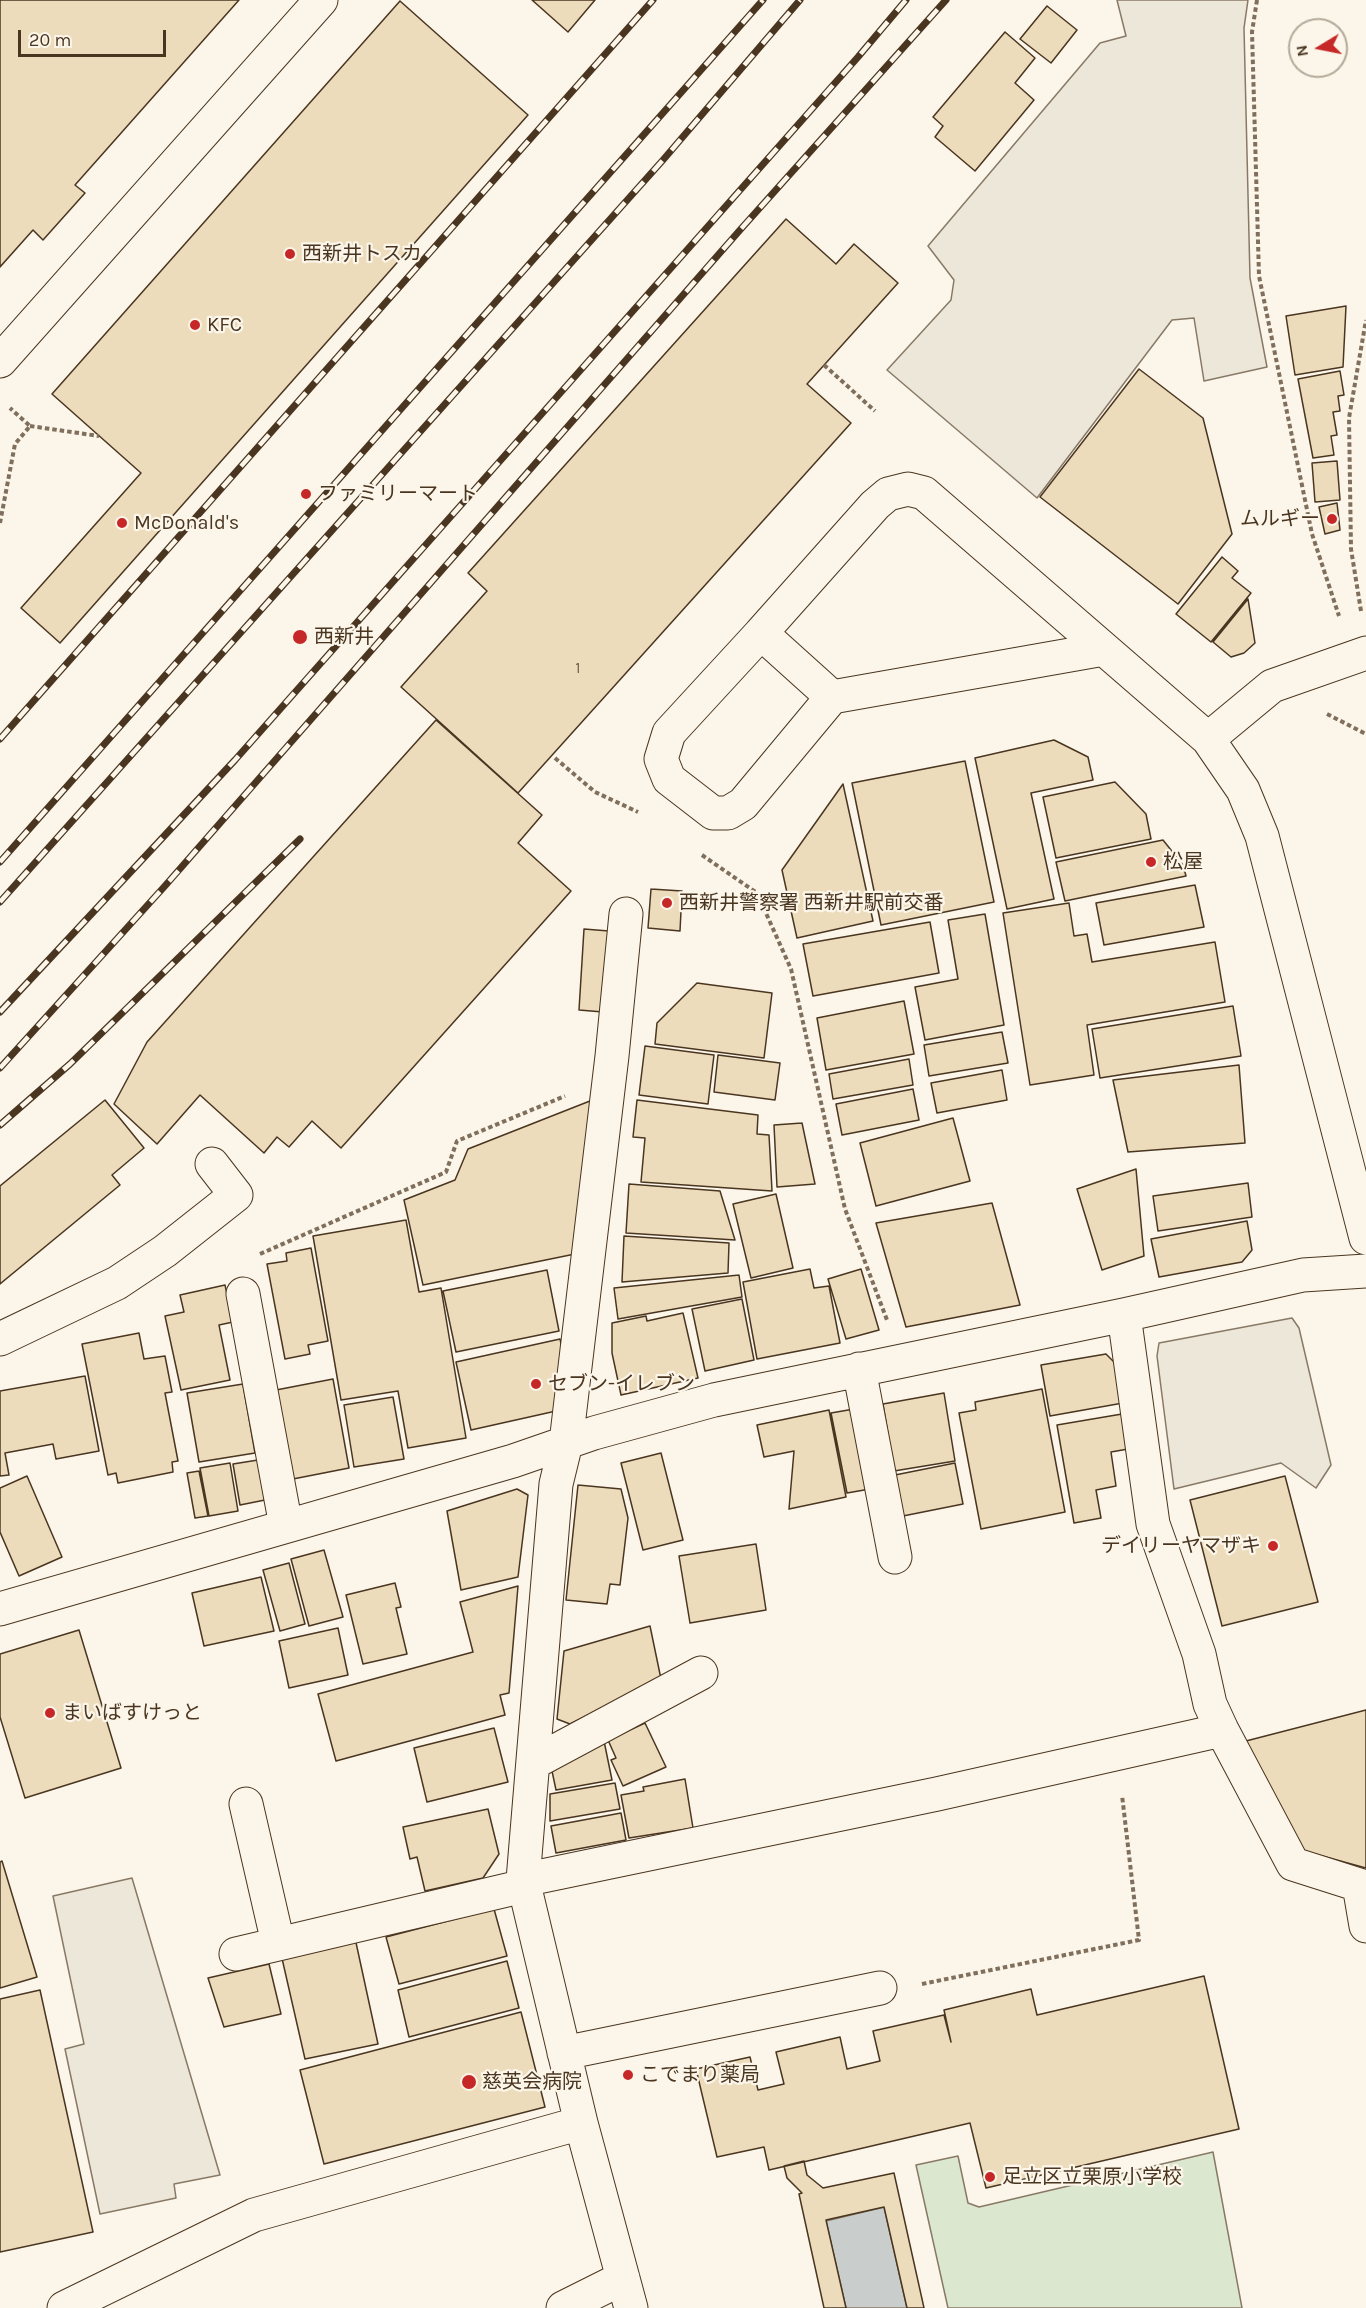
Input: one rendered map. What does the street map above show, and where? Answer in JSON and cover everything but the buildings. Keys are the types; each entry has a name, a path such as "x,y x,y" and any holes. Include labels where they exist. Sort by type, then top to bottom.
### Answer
{"street":[{"path":"0,361 321,0"},
{"path":"1104,649 832,697 743,804 728,813 713,813 669,779 661,759 669,734 875,505 888,494 908,489 924,494 1104,649 1208,739 1243,790 1262,836 1366,1238"},
{"path":"761,633 832,697"},
{"path":"1208,739 1272,686 1366,653"},
{"path":"563,2308 627,2293 580,2123 524,1883 556,1484 566,1443 612,1056 626,914"},
{"path":"0,1339 117,1283 165,1251 236,1195 212,1164"},
{"path":"0,1609 513,1461 594,1432 714,1400 1124,1315 1303,1275 1366,1271"},
{"path":"243,1294 286,1527"},
{"path":"1124,1315 1153,1524 1199,1654 1210,1704 1293,1864 1359,1885 1366,1926"},
{"path":"859,1369 895,1557"},
{"path":"533,1763 701,1673"},
{"path":"236,1954 524,1883 1222,1730"},
{"path":"246,1804 278,1943"},
{"path":"564,2053 880,1988"},
{"path":"64,2308 254,2215 580,2123"}],"path":[{"path":"1257,0 1252,32 1259,276 1312,534 1340,621"},
{"path":"1362,613 1351,549 1349,418 1366,320"},
{"path":"824,365 875,411"},
{"path":"10,408 30,426 99,436"},
{"path":"0,523 15,444 30,426"},
{"path":"555,758 595,792"},
{"path":"742,883 757,893 791,969 845,1209 903,1360"},
{"path":"253,1257 446,1172 457,1141 593,1084 608,1082"},
{"path":"880,1988 896,1990 1139,1940 1117,1753"}],"green space":[{"path":"1213,2152 1242,2308 948,2308 916,2165 958,2156 968,2203 979,2207"}],"shaded area":[{"path":"1117,0 1248,0 1244,28 1250,278 1267,367 1204,381 1194,318 1172,320 1037,498 887,370 951,300 954,280 928,246 1100,43 1126,36"},
{"path":"1292,1318 1299,1328 1331,1465 1316,1488 1281,1463 1174,1489 1157,1356 1159,1343"},
{"path":"132,1878 220,2175 174,2184 176,2198 100,2214 65,2049 84,2044 53,1896"},
{"path":"884,2207 907,2308 846,2308 826,2221"}],"railway":[{"path":"0,739 653,0"},
{"path":"0,862 763,0"},
{"path":"0,902 663,160 800,0"},
{"path":"0,1012 235,760 906,0"},
{"path":"0,1068 164,887 740,230 946,0"},
{"path":"0,1125 70,1064 300,839"}],"place":[{"name":"西新井トスカ","path":"290,254"},
{"name":"KFC","path":"195,325"},
{"name":"ファミリーマート","path":"306,494"},
{"name":"ムルギー","path":"1332,519"},
{"name":"McDonald's","path":"122,523"},
{"name":"西新井","path":"300,637"},
{"name":"松屋","path":"1151,862"},
{"name":"西新井警察署 西新井駅前交番","path":"667,903"},
{"name":"セブン-イレブン","path":"536,1384"},
{"name":"デイリーヤマザキ","path":"1273,1546"},
{"name":"まいばすけっと","path":"50,1713"},
{"name":"こでまり薬局","path":"628,2075"},
{"name":"慈英会病院","path":"469,2082"},
{"name":"足立区立栗原小学校","path":"990,2177"}]}
